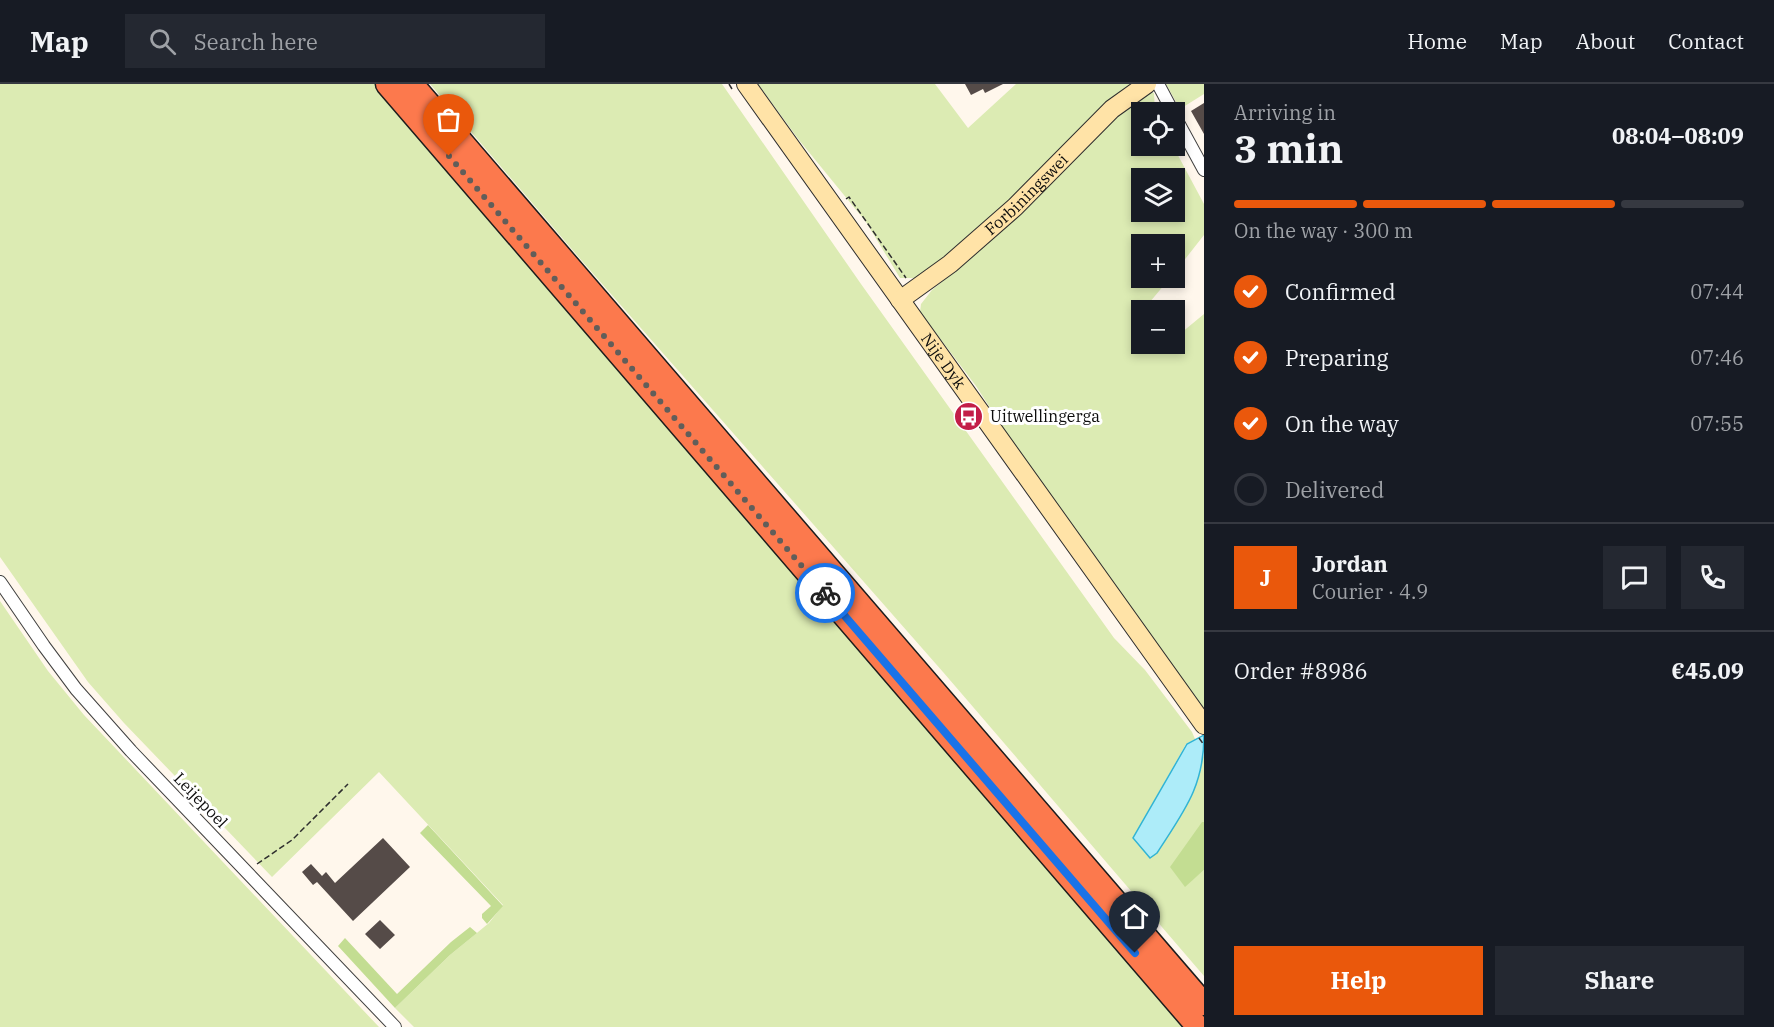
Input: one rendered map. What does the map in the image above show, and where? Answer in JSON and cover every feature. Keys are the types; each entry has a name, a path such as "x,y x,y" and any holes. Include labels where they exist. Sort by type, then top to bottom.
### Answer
{"highway":[{"path":"387,84 1114,915 1204,1004"},
{"path":"412,84 1114,915 1198,1027"}],"street":[{"name":"Nije Dyk","path":"746,84 1204,725"},
{"name":"Forbiningswei","path":"900,300 950,264 1015,207 1112,109 1147,84"},
{"path":"1158,84 1168,102"},
{"path":"1185,135 1204,170"},
{"name":"Leijepoel","path":"0,582 76,689 131,750 395,1027"}],"path":[{"path":"843,201 849,197 907,279"},
{"path":"264,857 292,840 348,784"}],"green space":[{"path":"0,84 377,84 1186,1027 414,1027 395,1008 450,955 489,923 503,905 379,772 272,877 124,723 88,682 0,557"},
{"path":"430,84 722,84 861,284 1114,638 1145,670 1192,732 1195,739 1186,744 1133,838 1204,755 1204,822 1199,828 1185,886 1204,870 1204,976 943,672 582,261"},
{"path":"758,84 935,84 968,128 1016,84 1141,84 992,224 916,278 900,278 866,222 799,140"},
{"path":"1166,84 1204,84 1204,94 1185,106 1185,102 1176,102"},
{"path":"1147,92 1154,93 1154,102 1133,102"},
{"path":"1131,103 1131,156 1178,156 1185,168 1131,168 1131,222 1185,222 1185,168 1204,204 1204,235 1185,259 1185,234 1131,234 1131,288 1162,288 1152,300 1131,300 1131,354 1185,354 1185,330 1204,314 1204,715 1020,454 976,386 920,312 921,304 932,290 973,256 1107,120"},
{"path":"0,601 48,671 84,715 379,1027 0,1027"},
{"path":"1204,822 1204,870 1185,887 1170,867"},
{"path":"428,825 503,906 487,924 482,914 491,906 420,833"},
{"path":"470,927 477,933 450,955 395,1008 338,946 345,938 397,994"}],"water":[{"path":"1204,735 1200,769 1191,798 1157,853 1150,858 1133,838 1187,744"}],"building":[{"path":"965,84 1003,84 985,93 983,89 971,95"},
{"path":"1204,103 1204,134 1191,111"},
{"path":"383,838 410,867 353,921 317,882 313,885 302,872 311,864 322,876 326,872 335,883"},
{"path":"380,920 395,935 380,949 365,934"}],"way so far":[{"path":"449,156 825,593"}],"place":[{"name":"Uitwellingerga","path":"969,416"}],"route":[{"path":"825,593 1135,953"}]}
